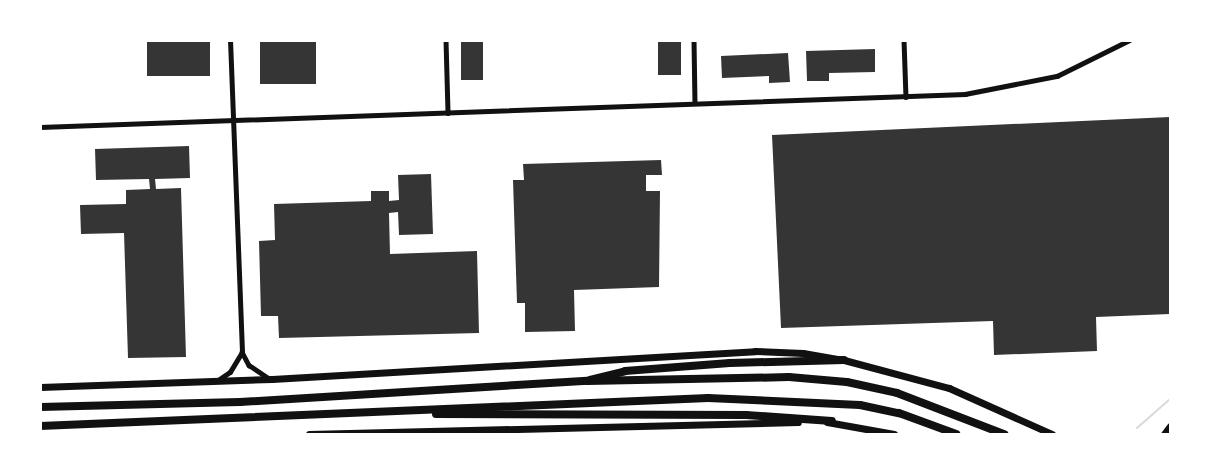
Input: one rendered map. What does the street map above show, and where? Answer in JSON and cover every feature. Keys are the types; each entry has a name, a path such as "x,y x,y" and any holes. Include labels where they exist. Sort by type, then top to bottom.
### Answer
{"highway":[{"path":"587,381 625,371 844,360"},
{"path":"40,407 240,402 587,381 789,377 847,382 908,397 1005,435"},
{"path":"40,426 623,400 794,400 860,405 899,413 956,435"},
{"path":"366,413 757,415 831,422"}],"main road":[{"path":"40,387 272,379 755,351 844,360 949,388 1052,435"},
{"path":"309,435 831,422 894,435"},
{"path":"1164,435 1170,426"}],"street":[{"path":"230,40 242,352 249,365 272,379"},
{"path":"446,40 448,113"},
{"path":"694,40 695,103"},
{"path":"904,40 906,97"},
{"path":"40,127 906,97 986,92 1024,85 1086,64 1130,40"},
{"path":"215,381 230,372 242,352"}],"building":[{"path":"147,40 210,40 210,76 147,76"},
{"path":"260,40 316,40 316,84 260,84"},
{"path":"461,40 483,40 483,80 461,80"},
{"path":"658,40 681,40 681,75 658,75"},
{"path":"875,49 875,72 829,73 829,81 807,81 806,51"},
{"path":"788,53 790,82 769,83 769,76 722,78 721,56"},
{"path":"1170,117 1170,314 1096,317 1097,351 994,355 993,321 781,328 772,135"},
{"path":"189,146 190,178 155,179 156,189 181,188 186,357 128,358 124,233 81,234 80,205 126,204 126,190 150,189 149,179 96,180 95,149"},
{"path":"661,160 662,175 646,175 646,191 660,191 659,287 574,290 575,331 525,332 525,303 517,303 513,180 524,180 523,164"},
{"path":"431,174 433,234 399,235 398,212 389,213 390,254 477,251 479,333 279,338 278,316 261,316 259,241 275,240 274,204 371,201 371,191 389,191 389,201 399,200 398,175"}],"waterway":[{"path":"1137,428 1170,399"}]}
